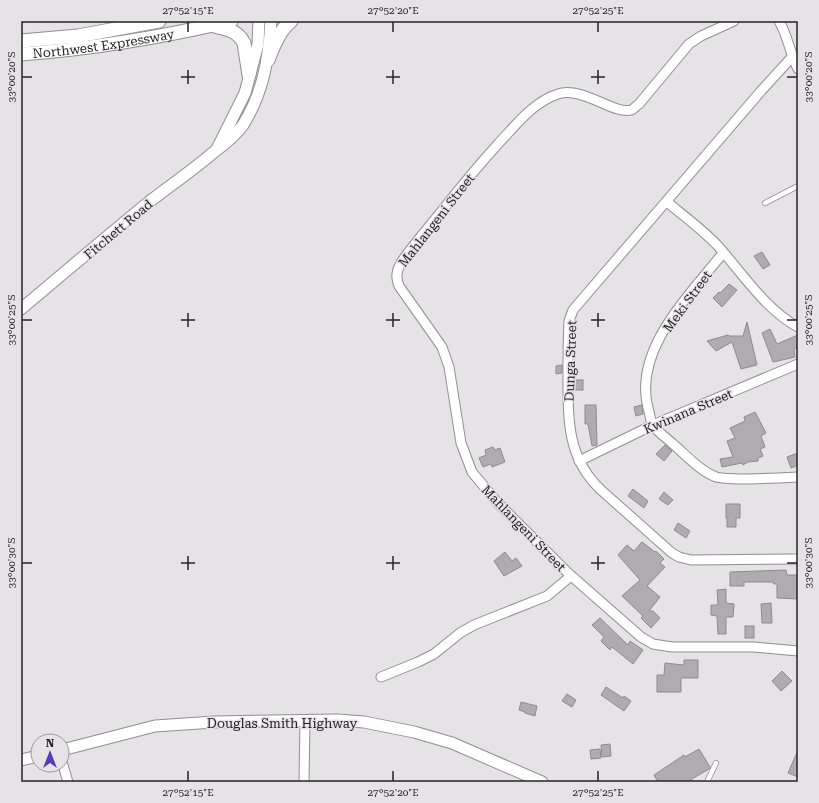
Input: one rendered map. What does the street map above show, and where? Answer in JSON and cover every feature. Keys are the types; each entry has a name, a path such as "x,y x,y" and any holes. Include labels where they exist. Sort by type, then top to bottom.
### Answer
{"main road":[{"name":"Northwest Expressway","path":"21,41 78,36 159,21"},
{"name":"Northwest Expressway","path":"21,54 60,51 158,37 231,21"},
{"path":"268,60 282,30 291,21"},
{"path":"211,26 238,34 244,43 249,75"}],"street":[{"name":"Fitchett Road","path":"216,151 244,93 258,44 259,21"},
{"name":"Fitchett Road","path":"21,309 150,202 203,162 233,136 242,126 259,93 268,60 271,21"},
{"name":"Mahlangeni Street","path":"734,21 701,36 689,44 639,104 631,110 621,110 587,96 571,93 560,93 552,96 533,108 474,171 404,258 397,272 397,279 399,286 442,347 449,367 461,442 472,472 497,502 571,576 641,637 653,644 672,647 754,647 798,651"},
{"path":"779,21 784,30 792,57 798,70"},
{"name":"Dunga Street","path":"792,57 761,91 577,306 570,317 568,328 569,426 579,460 592,482 664,547 679,557 692,560 798,559"},
{"path":"667,202 706,234 779,314 787,321 798,326"},
{"name":"Meki Street","path":"653,425 646,399 647,370 658,343 679,307 723,253"},
{"name":"Kwinana Street","path":"579,460 653,425 798,364"},
{"path":"653,425 689,459 708,473 717,477 750,479 798,477"},
{"path":"381,677 434,654 460,632 474,625 547,596 571,576"},
{"path":"301,720 304,782"},
{"name":"Douglas Smith Highway","path":"70,748 155,726 252,721 337,720 364,722 414,732 452,744 542,782"}],"lane":[{"path":"765,204 798,186"},
{"path":"707,782 716,763"}],"building":[{"path":"762,252 770,265 763,269 754,256"},
{"path":"729,284 737,290 722,307 713,298"},
{"path":"747,322 757,365 741,369 732,342 716,351 707,341 728,335 743,336"},
{"path":"770,329 777,344 798,335 798,347 794,349 795,357 773,362 762,333"},
{"path":"562,365 562,373 556,374 556,366"},
{"path":"574,380 583,380 583,390 574,390"},
{"path":"585,405 596,405 597,445 592,446 588,424 585,424"},
{"path":"642,405 643,414 636,416 634,407"},
{"path":"755,412 766,433 761,436 765,447 760,449 763,456 758,458 758,461 748,462 743,465 742,463 722,467 720,459 733,457 727,441 735,438 730,428 745,421 744,417"},
{"path":"665,445 672,451 664,461 656,454"},
{"path":"493,447 495,450 500,448 505,462 492,467 491,464 483,467 479,458 486,455 485,450"},
{"path":"798,453 798,465 791,468 787,457"},
{"path":"633,489 648,501 644,508 628,496"},
{"path":"664,492 673,500 668,505 659,499"},
{"path":"726,504 740,504 740,518 736,518 736,527 727,527"},
{"path":"678,523 690,531 686,538 674,530"},
{"path":"642,542 655,552 656,551 664,559 660,563 665,567 647,586 660,597 649,611 653,611 660,618 651,628 641,618 643,616 622,596 640,580 618,555 627,545 634,551"},
{"path":"505,552 512,561 516,558 522,566 504,576 494,561"},
{"path":"786,570 787,575 798,575 798,599 777,598 777,584 774,584 773,582 744,582 744,586 730,586 730,572"},
{"path":"726,589 726,603 734,604 733,617 726,617 726,634 718,634 717,616 711,615 711,605 718,605 717,590"},
{"path":"771,603 772,623 762,623 761,604"},
{"path":"600,618 628,645 630,641 643,650 633,664 612,647 610,650 601,641 604,637 592,625"},
{"path":"745,626 754,626 754,638 745,638"},
{"path":"684,660 698,660 698,678 681,678 681,692 657,692 657,675 664,675 665,663 684,665"},
{"path":"782,671 792,681 781,691 772,681"},
{"path":"606,687 623,698 624,696 631,701 624,711 601,695"},
{"path":"567,694 576,700 572,707 562,701"},
{"path":"521,702 537,706 535,716 519,710"},
{"path":"610,744 611,756 602,757 601,745"},
{"path":"600,749 601,758 591,759 590,750"},
{"path":"699,749 710,767 709,769 687,782 658,782 654,775 684,755 685,757"},
{"path":"798,750 798,777 788,773"}]}
